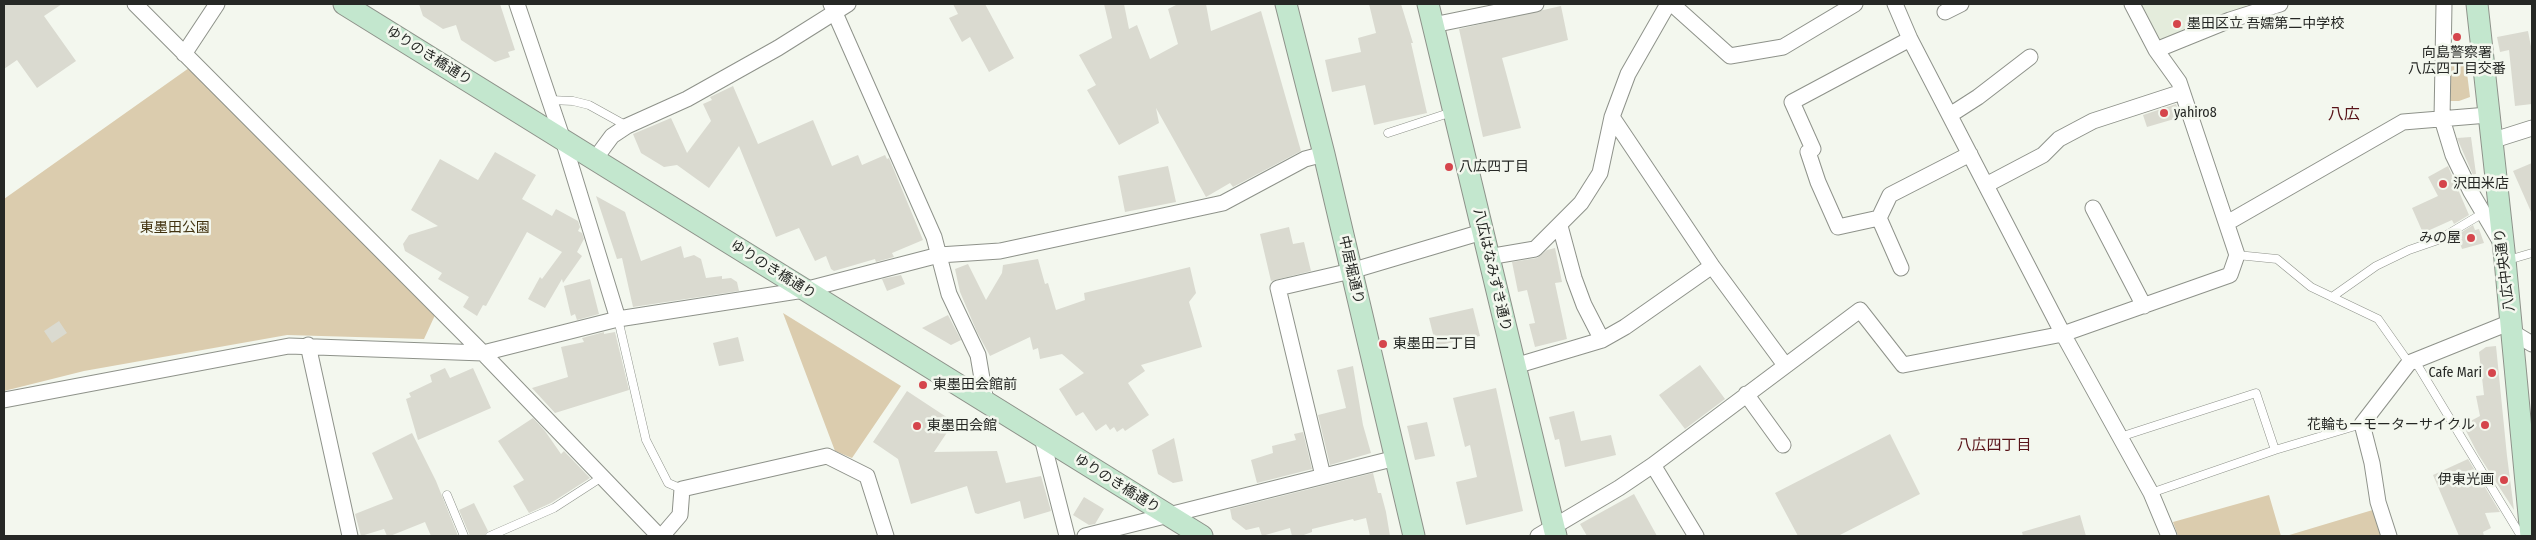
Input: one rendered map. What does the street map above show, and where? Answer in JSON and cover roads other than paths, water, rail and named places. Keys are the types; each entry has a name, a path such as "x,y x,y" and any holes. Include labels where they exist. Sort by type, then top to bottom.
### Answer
{"street":[{"path":"135,4 482,352 660,536 680,515 682,489 827,456 867,476 886,536"},
{"path":"184,54 217,4"},
{"name":"ゆりのき橋通り","path":"344,4 1202,536"},
{"path":"517,4 563,140 618,319"},
{"path":"595,159 612,136 628,126 687,99 833,9 848,4"},
{"name":"中居堀通り","path":"1286,4 1324,154 1414,536"},
{"name":"八広はなみずき通り","path":"1428,4 1515,366 1549,533"},
{"path":"1433,26 1536,4"},
{"path":"1488,257 1535,249 1560,226 1580,203 1600,173 1612,117 1628,74 1670,4 1730,56 1783,47 1854,4"},
{"path":"1894,4 1910,39 2064,334 2151,493 2169,536"},
{"path":"1945,12 1961,4"},
{"path":"1549,533 1653,465 1860,310 1903,365 2064,334 2230,275 2237,255 2179,82 2156,50 2132,4"},
{"path":"2156,50 2230,20 2280,4"},
{"path":"2444,4 2442,119 2453,155 2471,192 2491,208"},
{"name":"八広中央通り","path":"2477,4 2491,142 2491,208 2504,253 2531,536"},
{"path":"833,9 934,237 949,294 978,355 986,402"},
{"path":"1879,218 1838,227 1818,182 1808,152 1813,149 1792,102 1910,39"},
{"path":"1950,115 1978,97 2030,57"},
{"path":"1986,185 2044,155 2059,140 2093,121 2182,92"},
{"path":"2227,223 2403,122 2488,115"},
{"path":"1612,117 1712,266 1785,365"},
{"path":"2491,142 2532,128"},
{"path":"4,400 289,346 308,345 482,352 618,319 804,290 939,255 1000,252 1223,203 1304,159 1324,154"},
{"path":"1901,268 1879,218 1890,195 1970,154"},
{"path":"2094,208 2144,306"},
{"path":"1560,226 1574,278 1584,305 1602,340"},
{"path":"1323,476 1278,288 1351,271 1482,232"},
{"path":"1515,366 1602,340 1625,327 1712,266"},
{"path":"2389,536 2378,502 2372,463 2362,424 2412,362 2511,327 2532,344"},
{"path":"308,345 350,536"},
{"path":"1746,394 1783,445"},
{"path":"1042,438 1067,536"},
{"path":"1085,536 1396,458"},
{"path":"1653,465 1696,536"}],"lane":[{"path":"550,100 574,101 589,105 628,126"},
{"path":"1388,133 1454,111"},
{"path":"2332,297 2376,266 2409,250 2438,240 2491,208"},
{"path":"2504,253 2532,253"},
{"path":"2237,255 2277,259 2311,287 2378,320 2412,362 2521,536"},
{"path":"618,319 646,440 668,483 682,489"},
{"path":"2120,437 2256,393 2275,450"},
{"path":"2151,493 2275,450 2362,424"},
{"path":"490,536 554,508 602,477"},
{"path":"447,495 464,536"}],"place":[{"name":"墨田区立 吾嬬第二中学校","path":"2177,24"},
{"name":"向島警察署 八広四丁目交番","path":"2457,37"},
{"name":"yahiro8","path":"2164,113"},
{"name":"八広四丁目","path":"1449,167"},
{"name":"沢田米店","path":"2443,184"},
{"name":"みの屋","path":"2471,238"},
{"name":"東墨田二丁目","path":"1383,344"},
{"name":"Cafe Mari","path":"2492,373"},
{"name":"東墨田会館前","path":"923,385"},
{"name":"花輪もーモーターサイクル","path":"2485,425"},
{"name":"東墨田会館","path":"917,426"},
{"name":"伊東光画","path":"2504,480"}],"district":[{"name":"八広","path":"2344,115"},
{"name":"八広四丁目","path":"1994,446"}],"park label":[{"name":"東墨田公園","path":"175,228"}]}
